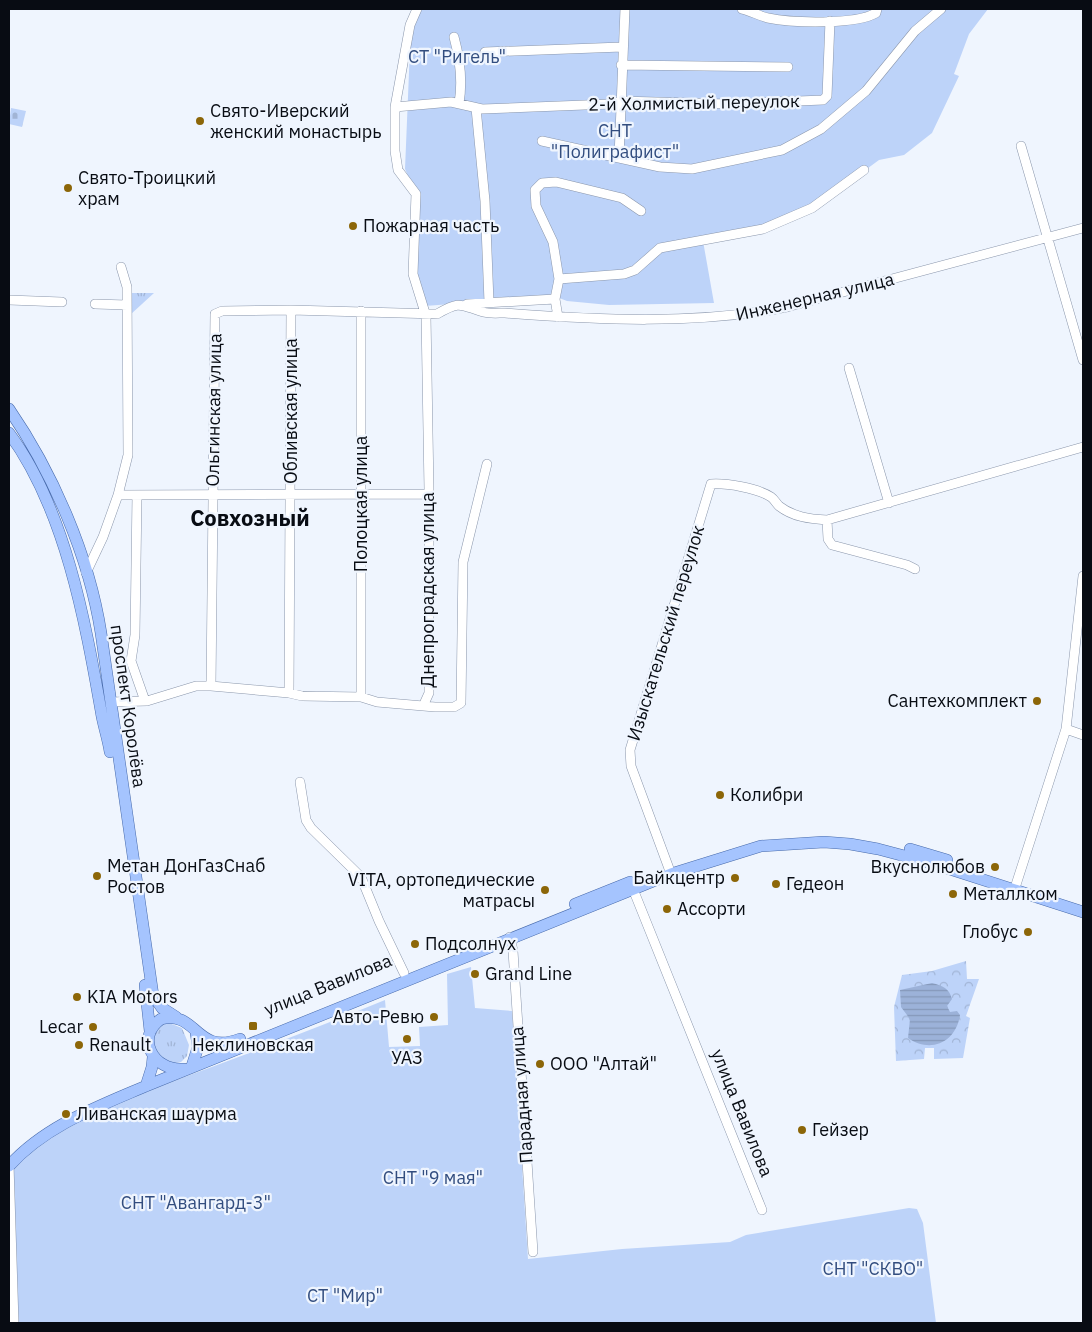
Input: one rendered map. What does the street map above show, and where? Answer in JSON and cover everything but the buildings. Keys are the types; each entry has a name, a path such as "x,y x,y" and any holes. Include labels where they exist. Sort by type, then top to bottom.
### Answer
{"main road":[{"name":"проспект Королёва","path":"9,408 28,436 50,479 86,572 100,627 154,995 162,1008 176,1017"},
{"name":"проспект Королёва","path":"9,432 38,483 58,531 82,610 109,745 150,1013 150,1031"},
{"name":"улица Вавилова","path":"176,1017 183,1019 196,1033 217,1044 230,1043 720,850 760,840 824,835 852,837 904,848 1083,912"},
{"name":"улица Вавилова","path":"9,1165 29,1147 72,1118 188,1068 633,889 669,870"},
{"name":"улица Вавилова","path":"1015,887 1083,904"},
{"path":"146,1086 153,1057 149,1039 150,1031 161,1019 176,1017"},
{"path":"153,1057 166,1067 188,1068 198,1047 196,1033"}],"street":[{"name":"Днепроградская улица","path":"417,9 410,25 394,108 398,170 416,194 413,274 426,314 429,494 429,693 424,704 435,707 454,707 461,703 463,562 487,464"},
{"path":"619,158 625,9"},
{"path":"742,9 767,18 830,21 868,18 876,13 877,9"},
{"path":"542,141 660,167 692,169 782,150 821,129 866,91 915,32 941,9"},
{"name":"2-й Холмистый переулок","path":"394,108 459,103 476,108 610,104 620,101 728,104 823,100 827,96 830,21"},
{"path":"454,37 460,58 462,85 459,103"},
{"path":"484,52 622,47"},
{"path":"622,65 788,67"},
{"path":"476,108 485,201 489,302"},
{"path":"1021,146 1083,360"},
{"path":"558,279 624,274 635,270 660,248 763,229 812,208 864,170"},
{"path":"558,317 556,299 558,279 553,242 536,206 535,190 542,183 556,182 622,198 641,211"},
{"name":"Инженерная улица","path":"466,304 484,312 558,317 705,318 746,315 787,307 1083,228"},
{"path":"86,572 103,538 118,495 128,455 127,305 126,280 121,267"},
{"path":"291,310 437,314 449,307 466,304 556,299"},
{"path":"9,300 62,302"},
{"path":"95,304 127,305"},
{"name":"Ольгинская улица","path":"211,686 215,314 222,311 291,310"},
{"name":"Обливская улица","path":"289,693 291,310"},
{"name":"Полоцкая улица","path":"361,311 361,697"},
{"path":"849,368 888,503"},
{"path":"915,569 907,565 832,545 828,539 827,520 1083,447"},
{"name":"Изыскательский переулок","path":"669,870 631,766 630,750 711,484 741,487 771,497 780,506 799,517 827,520"},
{"path":"118,495 429,494"},
{"path":"137,495 135,634 131,661 144,701"},
{"path":"1015,887 1066,729 1083,576"},
{"path":"110,702 144,701 196,686 211,686 289,693 302,696 361,697 377,702 424,704"},
{"path":"1066,729 1083,735"},
{"path":"300,782 306,820 311,828 361,877 379,921 404,973"},
{"name":"улица Вавилова","path":"633,889 762,1210"},
{"name":"Парадная улица","path":"510,938 533,1252"},
{"path":"9,1165 14,1323"}],"green space":[{"name":"СНТ \"Полиграфист\"","path":"418,9 988,9 969,34 954,74 959,76 932,133 904,155 879,160 811,210 778,225 703,241 714,303 609,305 567,301 554,296 425,306 415,273 416,194 405,169 411,24"},
{"path":"11,108 26,111 22,127 9,124"},
{"path":"131,293 154,293 130,315"},
{"path":"966,961 967,979 979,979 966,1016 970,1018 963,1058 934,1059 934,1048 925,1048 924,1059 896,1061 894,1007 902,975 932,971"},
{"path":"471,967 475,1008 512,1011 528,1259 622,1249 730,1242 746,1235 909,1208 917,1209 923,1223 936,1323 9,1323 9,1172 30,1153 77,1123 129,1098 385,1000 389,1047 420,1046 419,1027 448,1025 447,974"},
{"path":"169,1023 182,1028 189,1045 187,1056 181,1062 171,1064 160,1055 154,1042 161,1024"}],"shaded area":[{"path":"932,983 942,986 947,990 952,999 947,1006 950,1012 957,1011 960,1015 958,1024 948,1038 941,1043 925,1045 908,1038 910,1019 901,1007 900,990"}],"place":[{"name":"Свято-Иверский женский монастырь","path":"200,121"},
{"name":"Свято-Троицкий храм","path":"68,188"},
{"name":"Пожарная часть","path":"353,226"},
{"name":"Сантехкомплект","path":"1037,701"},
{"name":"Колибри","path":"720,795"},
{"name":"Вкуснолюбов","path":"995,867"},
{"name":"Метан ДонГазСнаб Ростов","path":"97,876"},
{"name":"Байкцентр","path":"735,878"},
{"name":"Гедеон","path":"776,884"},
{"name":"VITA, ортопедические матрасы","path":"545,890"},
{"name":"Металлком","path":"953,894"},
{"name":"Ассорти","path":"667,909"},
{"name":"Глобус","path":"1028,932"},
{"name":"Подсолнух","path":"415,944"},
{"name":"Grand Line","path":"475,974"},
{"name":"KIA Motors","path":"77,997"},
{"name":"Авто-Ревю","path":"434,1017"},
{"name":"Неклиновская","path":"253,1026"},
{"name":"Lecar","path":"93,1027"},
{"name":"УАЗ","path":"407,1039"},
{"name":"Renault","path":"79,1045"},
{"name":"ООО \"Алтай\"","path":"540,1064"},
{"name":"Ливанская шаурма","path":"66,1114"},
{"name":"Гейзер","path":"802,1130"}],"district":[{"name":"Совхозный","path":"250,518"}],"park label":[{"name":"СТ \"Ригель\"","path":"457,57"},
{"name":"СНТ \"9 мая\"","path":"433,1178"},
{"name":"СНТ \"Авангард-3\"","path":"196,1203"},
{"name":"СНТ \"СКВО\"","path":"873,1269"},
{"name":"СТ \"Мир\"","path":"345,1296"}]}
